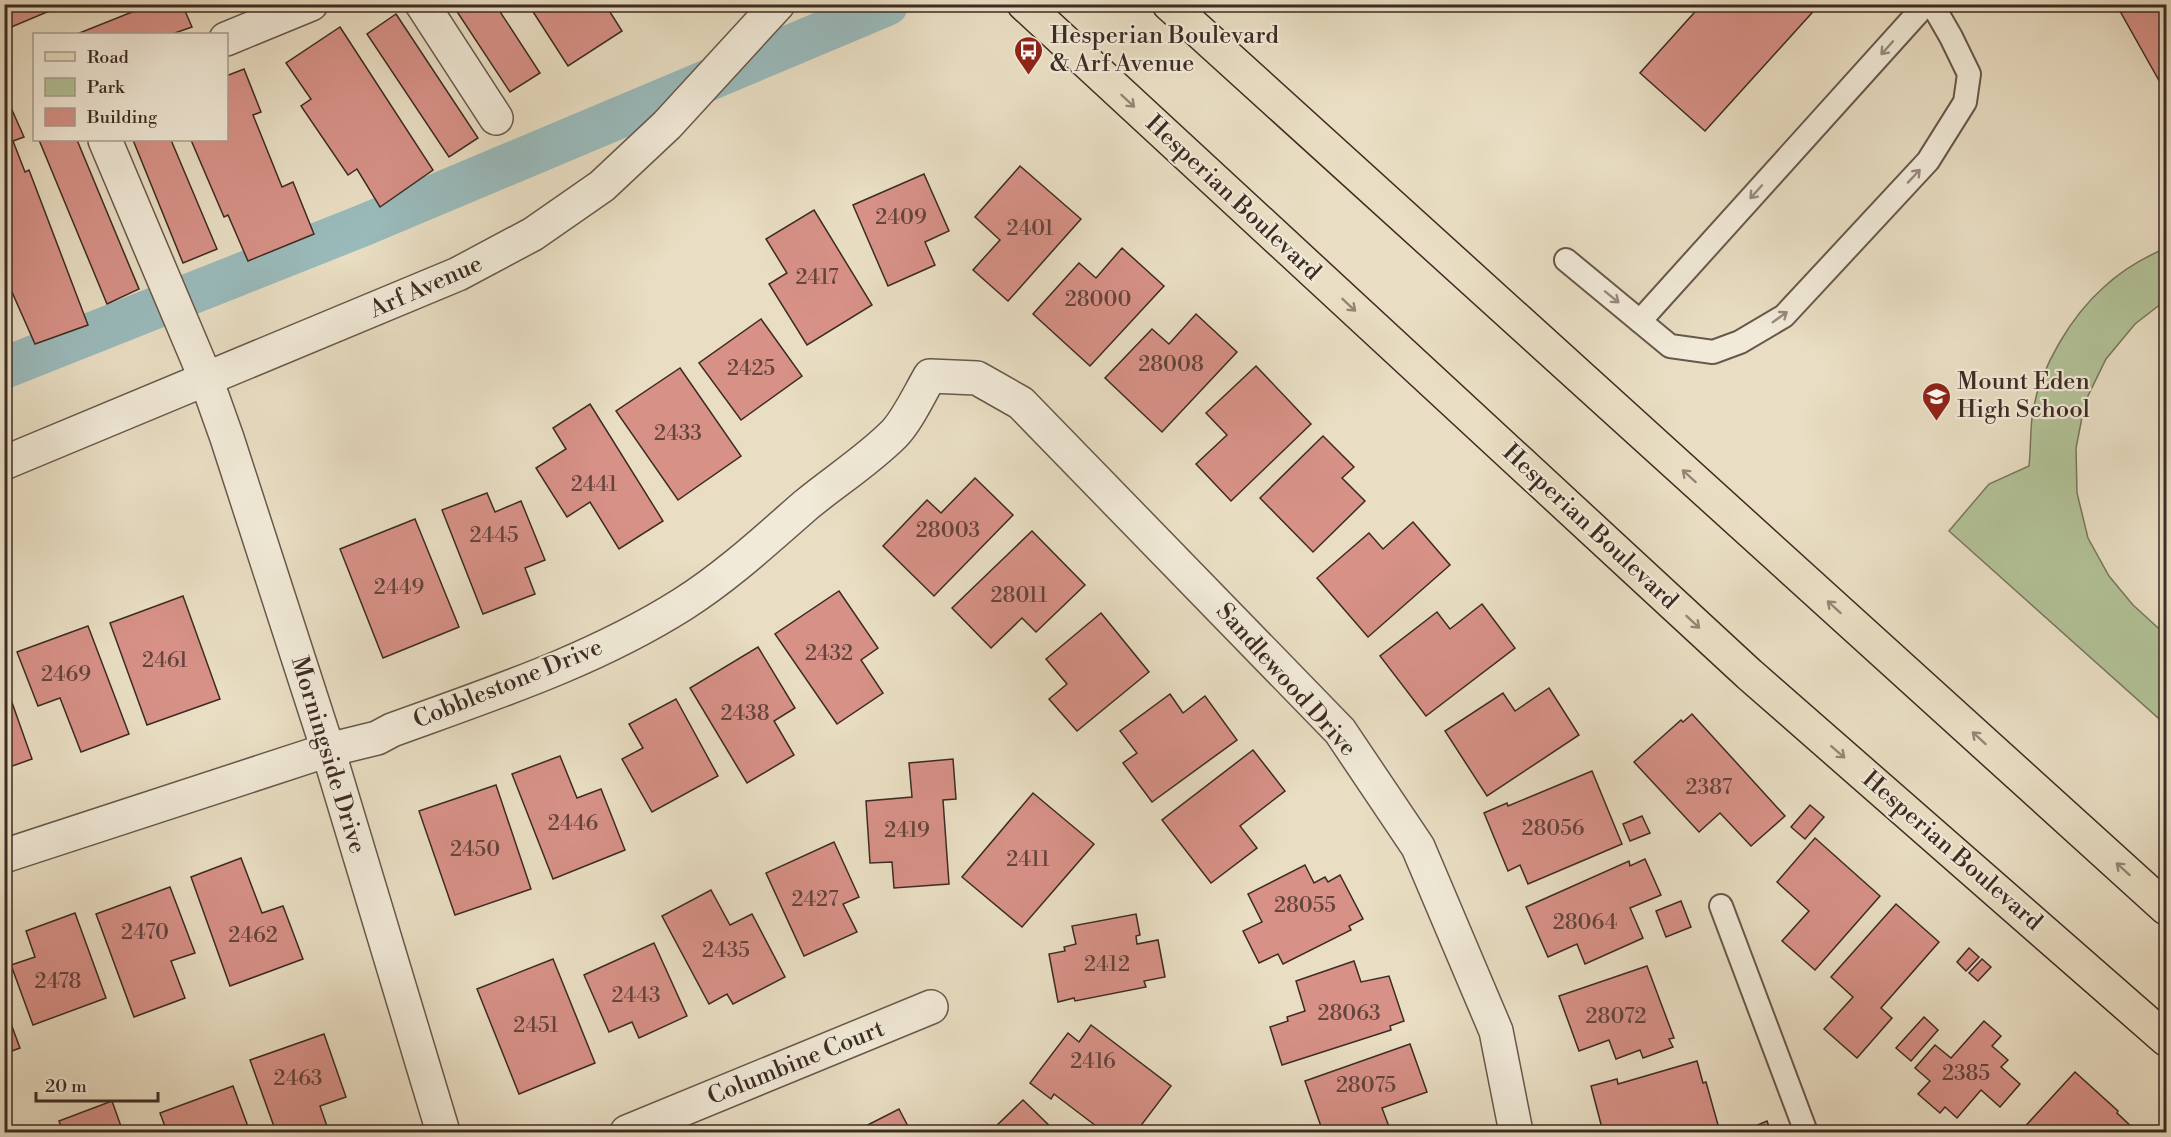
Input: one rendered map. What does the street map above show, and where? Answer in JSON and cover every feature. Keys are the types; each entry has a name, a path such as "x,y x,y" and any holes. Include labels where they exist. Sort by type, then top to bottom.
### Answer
{"main road":[{"name":"Hesperian Boulevard","path":"1024,4 1749,674 2166,1039"},
{"path":"1169,4 2166,908"}],"street":[{"path":"228,38 311,4"},
{"path":"422,4 496,118"},
{"name":"Arf Avenue","path":"4,463 458,274 532,234 602,186 668,124 778,4"},
{"name":"Morningside Drive","path":"105,141 206,379 230,446 328,750 443,1132"},
{"name":"Cobblestone Drive","path":"4,856 328,750 377,738 392,730 522,683 601,649 682,604 756,551 808,504 853,470 896,432 930,376"},
{"name":"Sandlewood Drive","path":"930,376 977,378 1021,403 1340,731 1418,847 1496,1031 1516,1132"},
{"name":"Columbine Court","path":"627,1132 931,1007"}],"lane":[{"path":"1640,321 1926,4"},
{"path":"1566,260 1670,346 1713,352 1740,342 1784,316 1928,162 1965,102 1969,74 1932,4"},
{"path":"1721,906 1806,1132"}],"green space":[{"path":"2166,248 2166,300 2135,324 2106,359 2085,402 2076,448 2077,493 2088,538 2109,576 2133,605 2166,635 2166,725 1949,531 1989,484 2029,466 2032,417 2037,394 2050,360 2080,312 2118,275"}],"building":[{"path":"4,4 66,4 9,28 4,16"},
{"path":"152,4 182,4 192,27 175,33 80,33"},
{"path":"452,4 495,4 540,73 510,92"},
{"path":"528,4 605,4 622,31 568,66"},
{"path":"1702,4 1820,4 1705,131 1640,73"},
{"path":"2024,4 2040,4 2028,11"},
{"path":"2116,4 2166,4 2166,93"},
{"path":"396,14 478,138 449,157 367,34"},
{"path":"340,27 433,170 380,207 357,169 348,175 301,106 311,99 286,63"},
{"path":"244,69 261,112 253,115 282,187 293,182 314,234 248,261 228,215 224,217 191,141 228,141 228,75"},
{"path":"4,92 24,137 13,141 25,172 29,170 88,325 35,344 4,274"},
{"path":"39,141 77,141 139,289 107,304"},
{"path":"133,141 171,141 217,249 183,263"},
{"path":"1020,166 1081,219 1008,301 973,270 1000,240 975,217"},
{"path":"924,174 949,231 925,242 935,265 888,286 853,205"},
{"path":"814,210 872,305 807,345 769,284 787,273 766,239"},
{"path":"1122,248 1164,286 1090,366 1033,314 1079,263 1096,278"},
{"path":"1196,314 1237,352 1162,432 1105,378 1152,329 1169,344"},
{"path":"761,319 802,376 741,420 699,363"},
{"path":"1256,366 1311,424 1231,501 1196,464 1227,435 1206,413"},
{"path":"680,368 741,456 678,500 616,411"},
{"path":"590,404 663,521 619,549 590,502 567,517 536,468 566,449 553,428"},
{"path":"1323,436 1354,467 1342,478 1365,501 1313,552 1260,498"},
{"path":"975,478 1013,515 934,596 883,546 927,500 941,513"},
{"path":"487,493 495,512 521,501 545,560 525,568 535,594 483,614 442,510"},
{"path":"415,519 459,627 383,658 340,549"},
{"path":"1413,522 1450,565 1368,637 1317,578 1369,533 1383,549"},
{"path":"1032,531 1085,585 1036,632 1022,618 991,648 952,608"},
{"path":"839,591 878,648 861,660 883,693 837,724 775,634"},
{"path":"183,596 220,699 147,725 110,623"},
{"path":"1482,604 1515,648 1426,716 1380,656 1437,612 1450,629"},
{"path":"1101,613 1149,672 1077,731 1049,699 1067,684 1046,659"},
{"path":"88,626 129,734 81,752 60,698 38,706 17,652"},
{"path":"758,647 795,708 774,721 794,755 747,783 690,688"},
{"path":"4,680 32,759 4,769"},
{"path":"1549,688 1579,735 1487,796 1445,731 1503,693 1515,711"},
{"path":"1170,694 1183,713 1205,696 1237,740 1152,802 1123,763 1137,753 1120,731"},
{"path":"676,699 718,776 652,812 622,759 643,748 629,724"},
{"path":"1692,714 1785,816 1751,846 1720,813 1699,832 1634,762 1681,720 1683,722"},
{"path":"1253,750 1285,791 1240,826 1257,848 1211,883 1162,820"},
{"path":"560,756 577,798 601,789 625,850 553,879 512,774"},
{"path":"953,759 956,799 943,800 949,884 894,888 892,862 870,863 866,801 912,797 909,763"},
{"path":"1592,771 1622,844 1528,884 1520,865 1508,871 1484,813 1507,803 1508,806"},
{"path":"496,785 531,889 455,915 419,811"},
{"path":"1033,793 1094,844 1022,927 962,877"},
{"path":"1810,805 1824,817 1805,839 1791,827"},
{"path":"1642,816 1650,833 1630,841 1623,824"},
{"path":"1815,838 1880,896 1815,970 1782,941 1809,911 1777,882"},
{"path":"834,842 859,897 843,904 857,932 804,956 766,873"},
{"path":"241,858 262,913 283,906 303,959 230,986 191,877"},
{"path":"1645,859 1661,895 1630,908 1643,938 1585,964 1577,944 1548,957 1526,907 1629,861 1630,866"},
{"path":"1305,865 1314,883 1325,877 1328,882 1340,875 1363,919 1349,926 1351,930 1283,964 1278,954 1259,963 1243,931 1262,922 1248,894"},
{"path":"170,887 195,953 171,961 185,998 134,1017 96,914"},
{"path":"711,890 730,925 752,914 785,977 733,1004 727,994 709,1004 662,916"},
{"path":"1681,901 1691,927 1666,937 1656,911"},
{"path":"1896,904 1939,942 1881,1008 1892,1018 1857,1058 1824,1029 1853,997 1831,977"},
{"path":"75,913 106,998 33,1025 11,965 35,957 26,931"},
{"path":"1136,914 1140,935 1136,936 1137,944 1158,940 1165,977 1144,981 1146,987 1075,1001 1074,998 1058,1002 1049,954 1065,951 1064,947 1076,944 1072,926"},
{"path":"654,943 687,1016 639,1038 632,1022 609,1032 584,975"},
{"path":"1969,948 1979,957 1966,971 1957,962"},
{"path":"553,959 595,1063 519,1094 477,989"},
{"path":"1982,959 1991,967 1978,981 1969,973"},
{"path":"1354,961 1361,982 1389,976 1404,1021 1390,1026 1391,1030 1282,1065 1270,1027 1288,1021 1287,1017 1305,1011 1296,981"},
{"path":"1647,966 1674,1038 1669,1039 1673,1047 1643,1058 1640,1050 1616,1059 1609,1040 1579,1051 1559,996"},
{"path":"4,1005 20,1048 4,1054"},
{"path":"1924,1017 1938,1030 1911,1061 1896,1048"},
{"path":"1984,1021 2001,1036 1992,1046 2008,1060 2001,1067 2020,1084 2000,1107 1981,1090 1957,1118 1945,1107 1940,1113 1918,1094 1930,1081 1915,1068 1935,1045 1951,1058"},
{"path":"1091,1025 1171,1086 1136,1132 1104,1132 1054,1094 1051,1099 1030,1083 1068,1033 1079,1042"},
{"path":"324,1034 346,1097 320,1106 329,1132 276,1132 250,1060"},
{"path":"1410,1044 1427,1092 1382,1108 1391,1132 1323,1132 1305,1081"},
{"path":"1697,1061 1703,1083 1706,1082 1720,1132 1603,1132 1591,1086 1617,1079 1618,1084"},
{"path":"2075,1072 2118,1111 2117,1113 2133,1128 2129,1132 2020,1132"},
{"path":"233,1086 250,1132 167,1132 160,1113"},
{"path":"1023,1100 1056,1132 990,1132"},
{"path":"112,1101 123,1132 63,1132 59,1121"},
{"path":"899,1109 911,1132 854,1132"},
{"path":"1767,1121 1771,1132 1750,1132 1748,1129"}],"waterway":[{"path":"4,368 364,225 887,5"}],"place":[{"name":"Hesperian Boulevard & Arf Avenue","path":"1029,76"},
{"name":"Mount Eden High School","path":"1936,422"}]}
